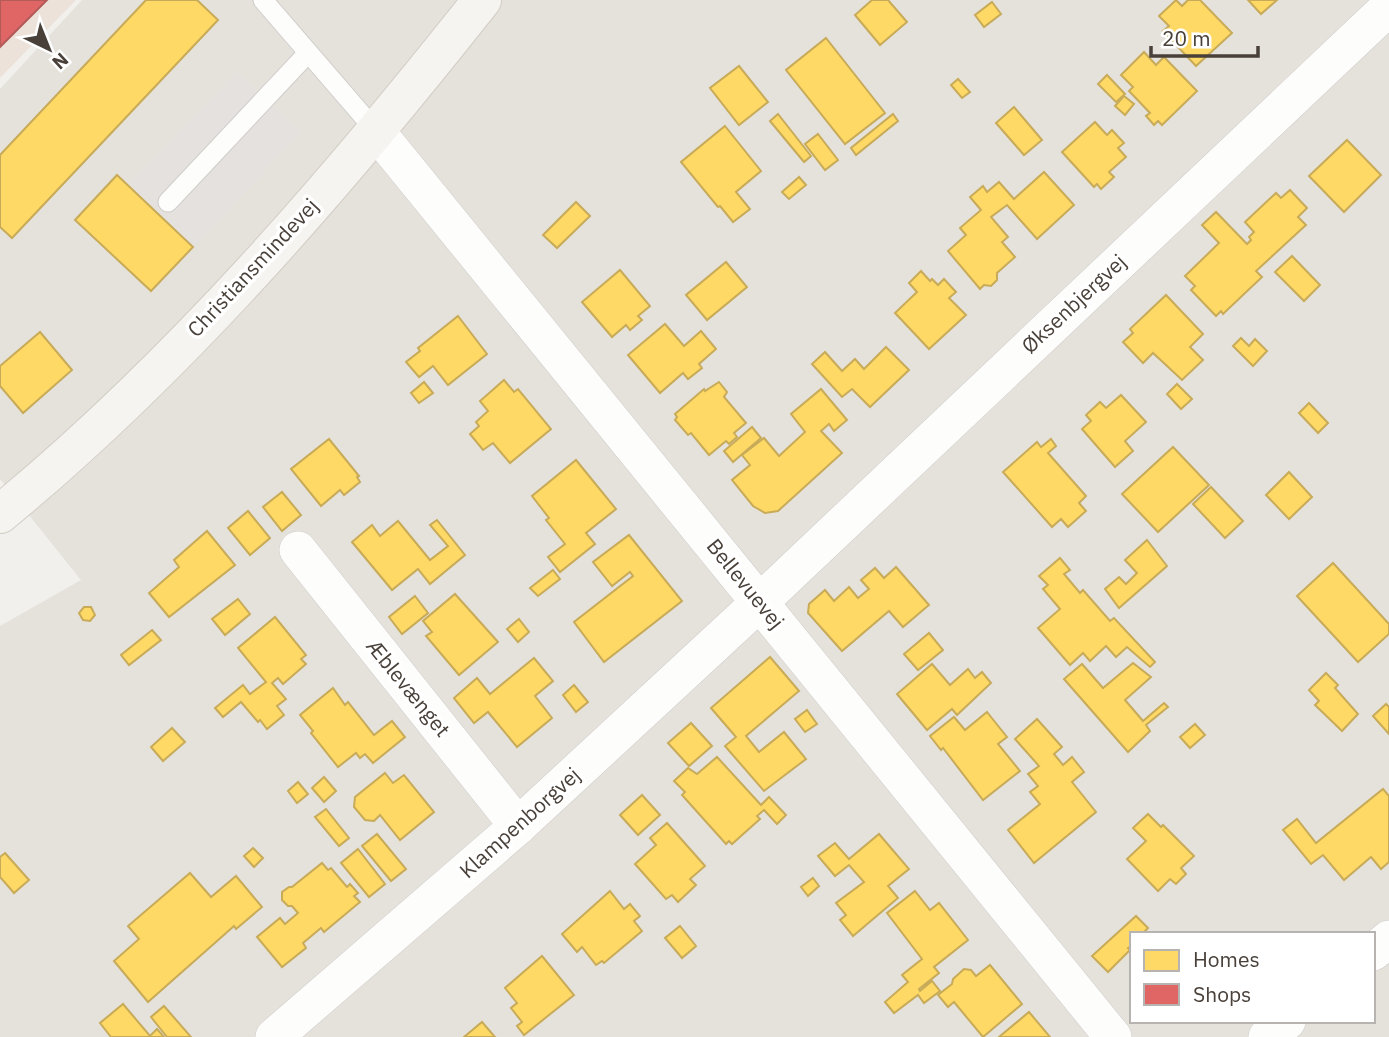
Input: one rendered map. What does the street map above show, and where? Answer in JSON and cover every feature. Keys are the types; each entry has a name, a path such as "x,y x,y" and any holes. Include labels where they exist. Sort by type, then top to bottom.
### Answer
{"street":[{"name":"Christiansmindevej","path":"0,514 90,435 233,293 376,131 482,0"},
{"name":"Øksenbjergvej","path":"760,602 1389,7"},
{"name":"Bellevuevej","path":"376,131 1114,1037"},
{"name":"Æblevænget","path":"298,550 518,826"},
{"name":"Klampenborgvej","path":"274,1037 518,826 760,602"},
{"path":"1375,950 1389,939"},
{"path":"1267,1037 1284,1023"}],"lane":[{"path":"263,0 376,131"},
{"path":"168,202 308,53"}],"shaded area":[{"path":"0,0 76,0 0,78"},
{"path":"82,0 1389,0 1389,1037 0,1037 0,626 81,580 0,479 0,89"},
{"path":"236,72 301,133 193,247 128,186"}],"building: Homes":[{"path":"146,0 197,0 218,20 12,238 0,227 0,155"},
{"path":"872,0 888,0 907,22 880,45 855,15"},
{"path":"1176,0 1182,6 1188,0 1200,0 1232,33 1196,66 1163,31 1169,26 1159,16"},
{"path":"1248,0 1277,0 1261,14"},
{"path":"992,2 1001,14 984,27 975,15"},
{"path":"826,38 885,113 845,144 786,70"},
{"path":"1144,52 1156,65 1164,57 1197,91 1162,125 1158,121 1154,125 1146,116 1150,113 1129,91 1133,87 1121,75"},
{"path":"739,66 768,102 739,125 710,88"},
{"path":"1107,75 1125,94 1116,102 1098,84"},
{"path":"958,79 970,92 962,98 951,85"},
{"path":"1124,96 1134,104 1125,115 1115,106"},
{"path":"1014,107 1042,140 1024,155 996,123"},
{"path":"778,114 811,156 804,162 770,121"},
{"path":"893,114 898,121 856,155 851,148"},
{"path":"1095,122 1107,135 1112,130 1124,143 1118,148 1126,157 1109,172 1114,177 1101,189 1097,184 1094,187 1062,152"},
{"path":"725,126 761,171 736,192 750,209 733,222 681,162"},
{"path":"818,134 838,160 825,170 805,144"},
{"path":"1347,140 1381,175 1344,212 1309,176"},
{"path":"1044,172 1074,205 1037,239 1007,205 991,217 1008,237 1002,242 1015,257 997,273 997,280 991,286 984,285 980,289 948,251 966,235 960,228 981,210 970,197 983,186 987,192 999,182 1014,199"},
{"path":"117,175 193,247 151,291 75,220"},
{"path":"799,177 806,185 789,199 782,192"},
{"path":"1290,190 1307,208 1298,217 1306,225 1256,271 1262,277 1223,314 1221,311 1216,316 1191,290 1195,286 1185,276 1219,243 1202,225 1216,212 1247,244 1254,232 1245,222 1276,193 1281,198"},
{"path":"576,202 590,216 557,248 543,235"},
{"path":"1292,256 1320,285 1304,301 1275,272"},
{"path":"726,262 747,287 707,320 686,295"},
{"path":"620,270 650,306 638,316 642,320 630,330 626,325 612,337 582,302"},
{"path":"921,271 938,285 944,279 956,292 949,298 966,315 929,349 895,313 917,292 909,283"},
{"path":"1166,295 1203,334 1190,347 1203,360 1182,380 1153,353 1143,363 1123,342 1133,333 1130,329"},
{"path":"458,316 487,354 448,385 433,366 419,377 406,362 420,351 418,348"},
{"path":"665,324 684,346 701,331 716,349 699,364 702,368 688,379 683,373 660,393 628,355"},
{"path":"40,332 72,370 23,413 0,386 0,366"},
{"path":"1241,338 1249,346 1255,339 1267,351 1253,366 1233,346"},
{"path":"886,347 909,370 870,407 852,389 842,397 812,364 825,352 842,371 855,359 864,369"},
{"path":"504,380 514,392 518,389 551,429 510,463 493,443 483,450 470,434 479,426 476,422 488,411 480,401"},
{"path":"424,382 433,393 419,403 411,393"},
{"path":"719,382 727,392 724,397 746,423 734,433 737,437 729,444 726,441 709,455 691,433 688,435 675,420 675,414 704,389 705,391"},
{"path":"1177,384 1192,399 1181,409 1167,394"},
{"path":"821,389 847,420 834,431 829,424 821,431 842,453 778,511 765,513 753,506 732,480 750,465 742,455 764,438 779,456 805,432 791,414"},
{"path":"1121,395 1146,422 1125,441 1133,451 1115,467 1082,429 1091,421 1086,415 1100,402 1106,408"},
{"path":"1309,403 1328,423 1318,433 1299,413"},
{"path":"752,427 761,438 733,462 724,451"},
{"path":"329,439 359,476 357,477 360,482 344,495 340,490 321,506 291,469"},
{"path":"1051,439 1056,446 1048,453 1086,496 1079,503 1086,511 1068,527 1061,519 1052,527 1003,472 1037,442 1041,447"},
{"path":"1173,447 1209,485 1158,532 1122,494"},
{"path":"576,460 616,509 586,533 595,544 560,572 548,557 565,544 532,496"},
{"path":"1289,472 1312,497 1289,519 1266,495"},
{"path":"1211,487 1243,521 1225,538 1193,504"},
{"path":"282,492 301,515 282,531 263,507"},
{"path":"248,511 270,538 250,555 228,528"},
{"path":"437,520 465,555 430,584 418,569 392,590 352,542 372,525 380,536 398,521 430,560 448,546 430,525"},
{"path":"207,531 235,565 169,617 149,593 179,567 174,560"},
{"path":"629,535 682,601 604,662 574,622 633,576 630,572 612,586 593,562"},
{"path":"1147,540 1167,566 1119,608 1105,589 1119,577 1126,584 1137,573 1125,560"},
{"path":"1060,558 1070,570 1064,574 1080,593 1083,590 1110,621 1114,618 1155,662 1150,667 1127,647 1116,657 1106,646 1090,661 1083,653 1070,665 1038,628 1060,609 1043,589 1048,585 1039,576"},
{"path":"1333,563 1389,624 1389,634 1358,662 1297,596"},
{"path":"896,567 929,605 903,627 889,611 842,651 808,613 809,604 825,590 834,601 849,587 858,598 869,589 861,580 875,568 884,578"},
{"path":"553,570 560,579 538,596 530,588"},
{"path":"455,594 498,642 459,675 426,636 432,632 423,621"},
{"path":"415,596 428,613 402,634 389,617"},
{"path":"238,599 250,614 225,635 212,619"},
{"path":"84,607 91,607 95,615 90,621 83,620 79,613"},
{"path":"275,617 306,655 301,659 306,664 283,684 278,678 272,683 286,699 277,706 284,715 267,729 241,702 223,717 215,708 243,685 250,694 266,682 238,648"},
{"path":"519,619 529,632 518,642 507,629"},
{"path":"152,630 161,640 129,665 121,655"},
{"path":"929,633 943,650 918,670 904,654"},
{"path":"770,657 799,691 746,736 759,752 784,732 806,759 764,791 725,746 736,737 711,708"},
{"path":"534,658 553,681 535,696 552,718 517,747 488,712 474,723 454,698 477,678 490,694"},
{"path":"1133,663 1151,677 1125,700 1143,721 1164,703 1168,707 1146,725 1150,731 1128,752 1064,679 1082,664 1103,688"},
{"path":"932,664 950,685 968,669 975,678 982,672 991,683 957,715 952,709 927,730 897,694"},
{"path":"1326,673 1338,685 1335,688 1358,714 1342,731 1315,705 1319,701 1309,690"},
{"path":"574,685 588,702 576,712 563,695"},
{"path":"333,688 345,705 348,702 374,735 392,721 405,737 373,763 365,754 360,758 356,753 338,767 300,715"},
{"path":"1386,704 1389,707 1389,734 1373,716"},
{"path":"807,710 817,724 805,732 795,719"},
{"path":"987,712 1007,737 998,744 1020,771 983,800 943,748 941,750 930,736 954,717 965,730"},
{"path":"1037,719 1062,747 1054,754 1063,765 1072,757 1084,772 1072,782 1096,812 1034,863 1008,830 1040,804 1030,792 1038,786 1028,774 1039,766 1015,739"},
{"path":"691,723 712,746 689,766 668,743"},
{"path":"1195,724 1205,735 1190,748 1180,737"},
{"path":"172,728 185,742 163,761 151,747"},
{"path":"717,757 761,805 769,797 786,815 777,824 764,810 757,816 760,819 732,844 729,841 726,844 682,795 685,792 674,781 688,768 697,774"},
{"path":"385,773 393,783 404,775 434,812 400,840 380,815 374,821 365,820 354,807 355,797"},
{"path":"324,777 336,791 324,802 312,788"},
{"path":"298,782 308,794 297,803 288,791"},
{"path":"1383,789 1389,796 1389,862 1381,869 1371,857 1344,880 1323,855 1311,864 1283,830 1297,819 1316,843"},
{"path":"642,795 660,815 638,835 620,815"},
{"path":"326,809 349,838 339,846 315,817"},
{"path":"1148,814 1194,856 1181,868 1186,874 1176,884 1170,879 1158,891 1127,859 1146,841 1133,828"},
{"path":"667,823 705,866 690,879 696,885 678,902 672,895 666,899 635,864 656,845 650,838"},
{"path":"377,834 406,869 391,881 362,846"},
{"path":"879,834 909,869 888,886 898,898 853,936 840,920 846,915 836,903 864,882 849,865 835,876 818,856 835,843 849,859"},
{"path":"253,848 263,858 254,867 244,856"},
{"path":"358,849 385,884 369,897 341,863"},
{"path":"5,853 29,880 14,893 0,877 0,857"},
{"path":"322,863 328,870 331,868 347,887 350,884 358,893 354,896 360,902 324,932 321,928 303,943 306,948 282,967 257,937 280,918 285,924 298,913 282,900 282,892"},
{"path":"190,873 211,897 236,876 262,907 236,929 234,926 148,1002 114,961 139,939 128,926"},
{"path":"813,878 819,886 808,896 801,887"},
{"path":"610,891 624,909 630,904 640,916 634,921 642,931 604,963 602,961 596,965 582,947 577,952 562,934"},
{"path":"915,891 930,910 939,903 968,940 934,967 939,973 919,989 920,991 932,981 940,991 924,1003 918,995 894,1013 885,1002 908,982 902,975 922,959 887,913"},
{"path":"1136,916 1148,928 1144,932 1130,932 1130,950 1108,972 1092,956"},
{"path":"680,926 696,946 682,958 665,938"},
{"path":"542,956 574,995 524,1035 517,1026 522,1022 511,1008 517,1003 505,988"},
{"path":"990,965 1022,1004 983,1037 954,1002 948,1007 938,995 952,984 953,979 964,969 971,970 976,976"},
{"path":"123,1004 150,1036 157,1029 164,1037 111,1037 100,1023"},
{"path":"164,1006 191,1037 167,1037 151,1017"},
{"path":"1029,1012 1050,1037 999,1037"},
{"path":"482,1022 495,1037 464,1037"}],"building: Shops":[{"path":"0,0 47,0 0,47"}]}
